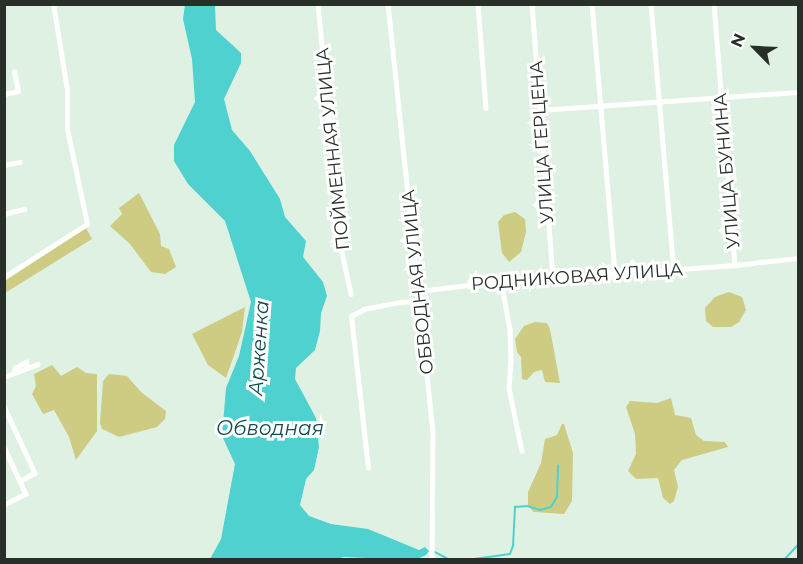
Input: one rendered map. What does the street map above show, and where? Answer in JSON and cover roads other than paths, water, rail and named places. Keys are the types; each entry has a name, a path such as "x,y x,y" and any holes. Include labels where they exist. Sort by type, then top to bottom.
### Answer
{"street":[{"path":"4,277 87,224 88,219 67,129 68,90 53,4"},
{"name":"ПОЙМЕННАЯ УЛИЦА","path":"318,4 342,252 351,294"},
{"name":"ОБВОДНАЯ УЛИЦА","path":"388,4 433,430 432,560"},
{"path":"478,4 486,108"},
{"name":"УЛИЦА ГЕРЦЕНА","path":"532,4 553,279"},
{"path":"592,4 615,274"},
{"path":"651,4 674,270"},
{"name":"УЛИЦА БУНИНА","path":"714,4 735,265"},
{"path":"4,94 18,91 14,72"},
{"path":"540,110 798,92"},
{"path":"4,165 20,162"},
{"path":"4,214 24,209"},
{"name":"РОДНИКОВАЯ УЛИЦА","path":"420,291 501,282 674,270 798,258"},
{"path":"501,282 510,329 511,360 508,388 522,451"},
{"path":"368,468 351,316 364,309 400,302 421,301"},
{"path":"4,377 38,364"},
{"path":"4,406 35,473 21,481"},
{"path":"4,447 26,494 4,505"}],"water":[{"name":"Обводная","path":"185,5 215,5 216,30 241,53 241,63 224,99 232,130 250,151 280,199 285,217 306,241 303,257 323,282 327,296 321,313 320,331 315,350 296,368 295,379 316,418 319,447 314,470 306,479 300,505 309,516 331,524 368,529 419,550 425,547 429,551 415,560 343,557 336,560 210,559 221,539 235,464 222,436 226,388 239,356 251,302 225,221 188,184 174,161 174,145 195,102 192,59 183,19"}],"waterway":[{"path":"467,560 510,554 513,546 515,507 528,506 540,510 551,507 557,497 558,466"},
{"path":"784,560 798,545"},
{"path":"435,552 450,560"}],"water label":[{"name":"Арженка","path":"259,348"}]}
